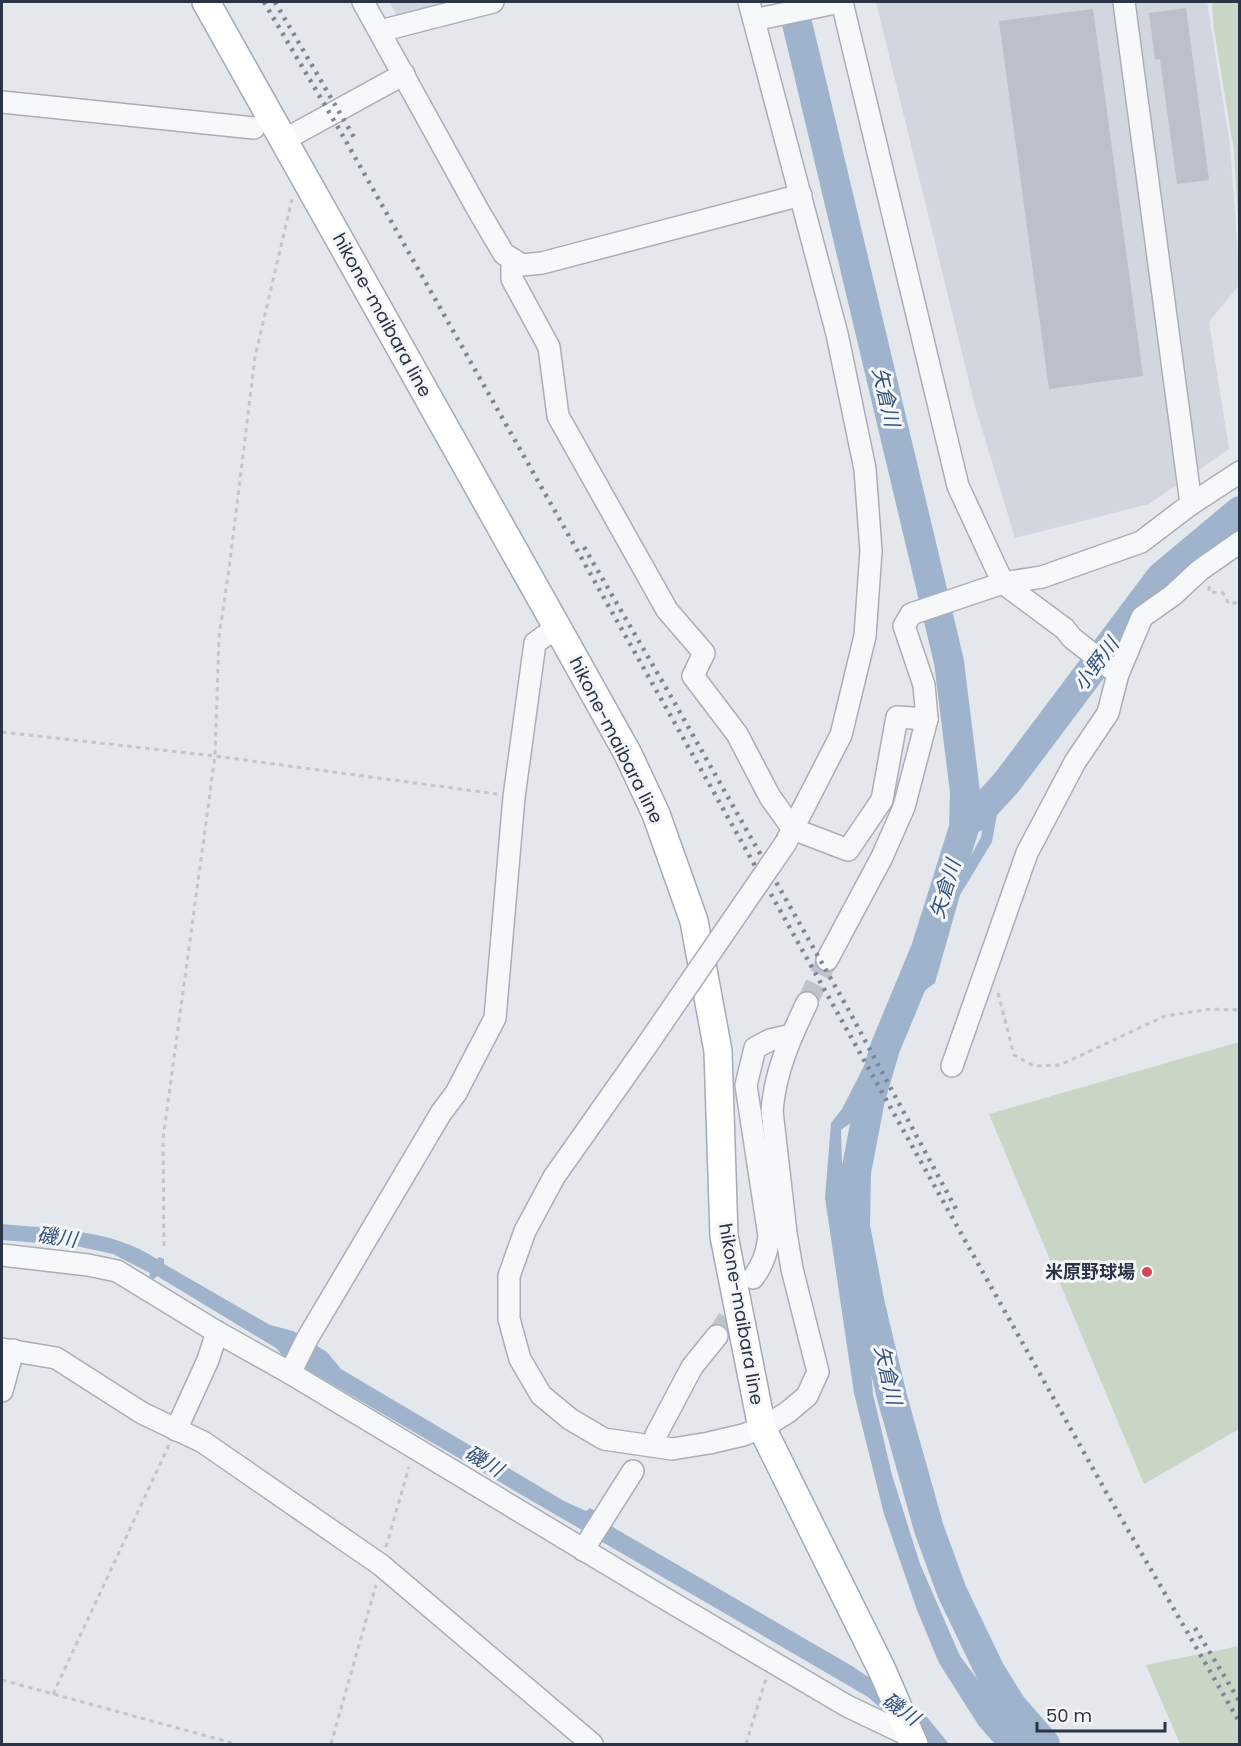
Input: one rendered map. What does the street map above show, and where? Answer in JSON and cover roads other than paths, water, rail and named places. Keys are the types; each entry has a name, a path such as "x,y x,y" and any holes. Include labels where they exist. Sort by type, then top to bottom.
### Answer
{"main road":[{"name":"hikone-maibara line","path":"206,2 628,754 657,814 694,921 718,1051 724,1236 762,1428 882,1670 912,1740"}],"street":[{"path":"363,2 504,254 522,265 542,263 801,195"},
{"path":"380,31 486,2"},
{"path":"1124,2 1191,504"},
{"path":"807,1003 792,1035 774,1090 772,1111 790,1257 818,1372 807,1396 788,1412 762,1428 743,1435 672,1449 604,1438 570,1419 541,1395 520,1359 509,1319 509,1276 525,1231 554,1177 648,1045 790,835 841,735 865,636 871,550 865,469 837,334 758,13 835,3 958,486 1003,583 1065,629 1072,638 1118,674"},
{"path":"284,140 404,74"},
{"path":"2,102 254,128"},
{"path":"512,259 512,279 549,347 558,416 667,610 704,653 693,676 737,734 790,835 848,850 882,800 897,717 927,719"},
{"path":"827,960 882,857 904,807 927,719 924,685 904,626 911,614 1003,583 1042,577 1141,542 1191,504 1239,472"},
{"path":"952,1066 1027,853 1075,762 1108,713 1118,674 1142,617 1239,542"},
{"path":"291,1369 441,1113 456,1093 495,1018 514,797 535,643 557,627"},
{"path":"753,1278 768,1251 769,1236 746,1084 755,1048 770,1040 792,1035"},
{"path":"2,1254 117,1271 217,1332 291,1369 417,1449 586,1544 847,1706 912,1740"},
{"path":"176,1430 208,1360 217,1332"},
{"path":"656,1435 692,1367 717,1336"},
{"path":"2,1390 7,1350 56,1358 142,1413 203,1442 381,1565 592,1744"},
{"path":"586,1544 633,1471"}],"water":[{"path":"1003,781 992,842 960,895 935,983 920,994 911,1018 895,1033 860,1116 841,1130 843,1197 855,1297 868,1332 873,1394 892,1475 920,1564 960,1656 1014,1728 1030,1744 995,1744 979,1726 939,1663 917,1610 884,1514 854,1393 825,1198 831,1123 842,1109 906,984 924,965 948,889 967,863 981,837 990,786"},
{"name":"磯川","path":"2,1224 62,1229 101,1236 139,1249 157,1259 159,1257 164,1259 164,1264 270,1325 293,1331 327,1352 341,1369 564,1501 586,1511 590,1508 616,1529 852,1666 926,1716 949,1744 920,1744 868,1697 282,1355 276,1348 157,1276 154,1279 149,1278 150,1273 113,1254 76,1246 2,1240"}],"waterway":[{"name":"矢倉川","path":"792,2 949,662 965,792 964,828 926,949 885,1048 870,1099 856,1172 855,1226 870,1305 892,1397 929,1529 952,1592 990,1671 1011,1705 1045,1744"},
{"name":"小野川","path":"975,817 1007,782 1161,577 1240,511"}],"tunnel":[{"path":"807,1003 827,960"},
{"path":"717,1336 742,1296"}],"railway":[{"path":"264,2 339,129 1110,1499 1240,1723"},
{"path":"275,2 355,139"},
{"path":"584,547 848,1009 956,1209"},
{"path":"1195,1628 1240,1702"}],"place":[{"name":"米原野球場","path":"1147,1272"}]}
